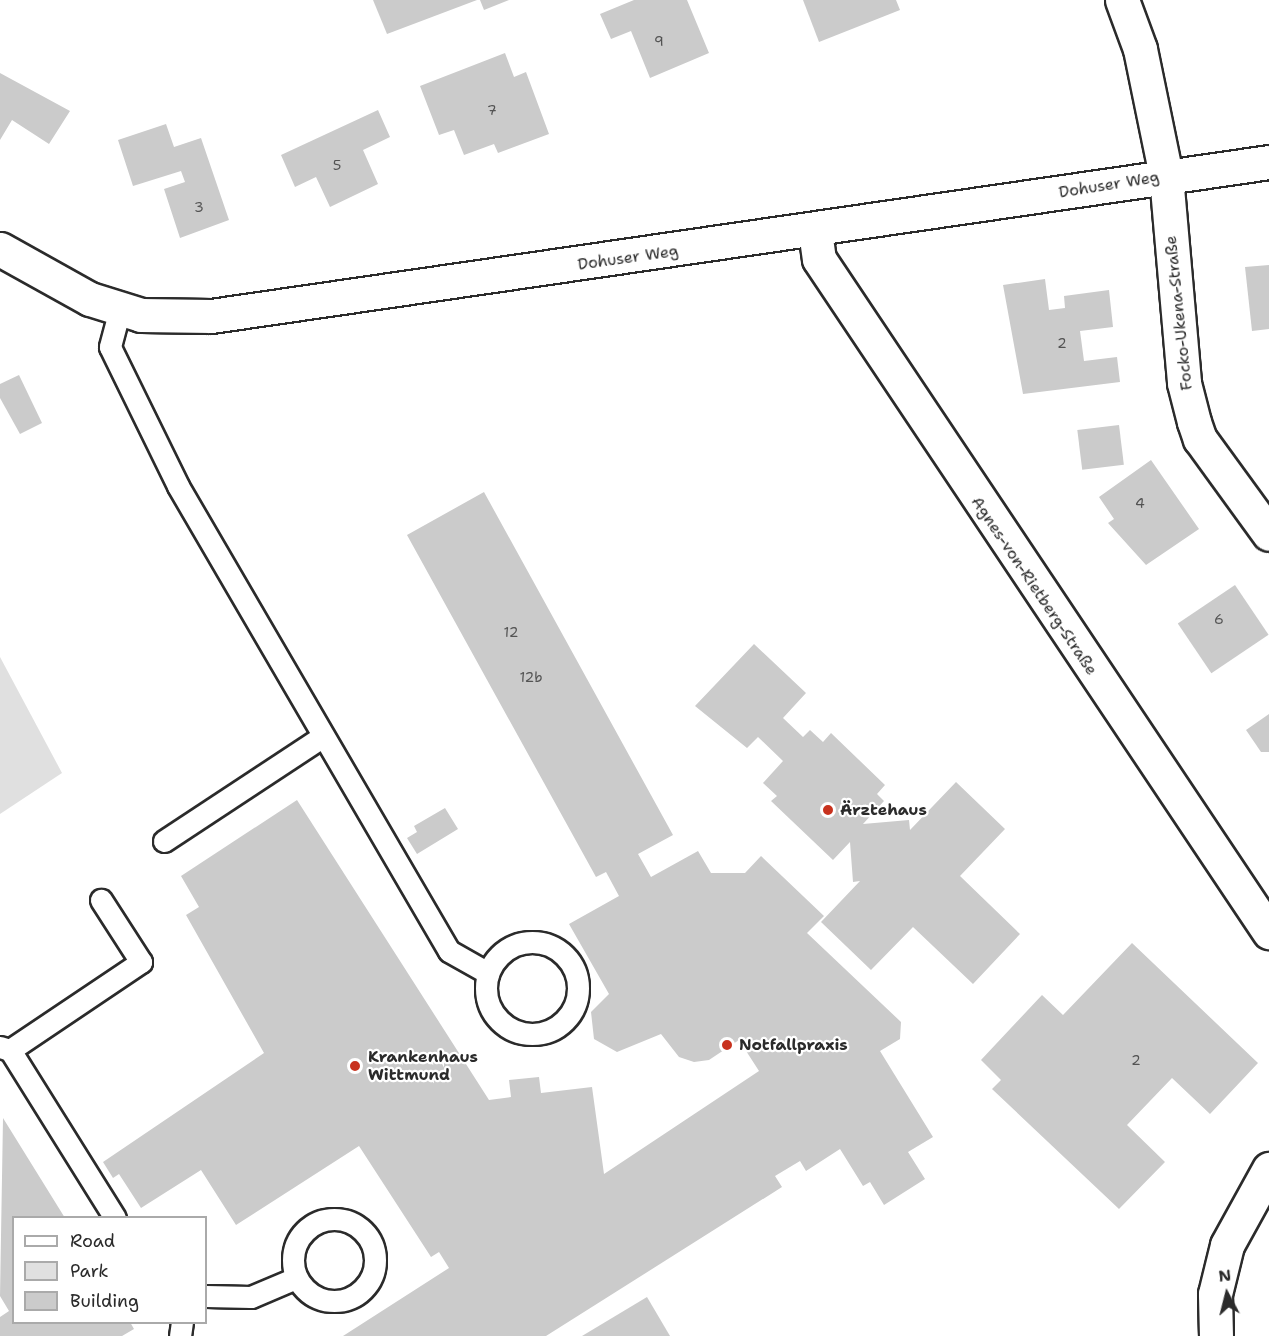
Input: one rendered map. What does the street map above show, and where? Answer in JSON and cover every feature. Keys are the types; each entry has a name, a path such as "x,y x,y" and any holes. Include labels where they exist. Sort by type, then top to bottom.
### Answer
{"street":[{"name":"Focko-Ukena-Straße","path":"1122,0 1140,49 1166,176 1184,383 1197,430 1269,534"},
{"name":"Dohuser Weg","path":"0,249 57,285 120,309 162,317 211,316 815,231 1269,162"},
{"name":"Agnes-von-Rietberg-Straße","path":"815,231 819,258 1269,932"},
{"path":"1216,1336 1215,1294 1227,1245 1269,1169"}],"lane":[{"path":"120,309 110,347 178,486 322,737 449,951 488,973"},
{"path":"164,841 322,737"},
{"path":"100,900 141,962 5,1048 114,1216"},
{"path":"539,942 554,948 575,971 575,1003 552,1028 517,1031 504,1024 488,1002 488,973 508,948 539,942"},
{"path":"207,1296 251,1297 296,1278"}],"green space":[{"path":"0,657 62,773 0,814"}],"building":[{"path":"373,0 477,0 387,34"},
{"path":"480,0 509,0 484,10"},
{"path":"634,0 687,0 709,53 650,78 631,31 611,39 600,14"},
{"path":"803,0 896,0 900,10 819,42"},
{"path":"505,53 514,77 526,72 549,134 498,153 494,144 464,155 454,130 439,135 420,86"},
{"path":"0,73 70,111 49,144 12,120 0,140"},
{"path":"378,110 390,137 363,150 378,184 330,207 316,177 295,187 281,155"},
{"path":"166,124 174,147 201,138 229,220 180,238 164,189 185,182 181,171 133,186 118,140"},
{"path":"1269,265 1269,329 1252,331 1245,267"},
{"path":"1045,279 1049,310 1065,308 1064,296 1109,290 1113,327 1080,331 1084,361 1117,357 1120,382 1023,394 1003,285"},
{"path":"19,375 42,423 20,434 0,398 0,384"},
{"path":"1119,425 1124,465 1082,470 1077,430"},
{"path":"1151,460 1199,529 1146,565 1108,523 1114,519 1099,497"},
{"name":"Krankenhaus Wittmund","path":"484,492 673,835 638,854 651,877 698,851 711,873 745,873 761,856 824,916 807,933 901,1022 900,1039 880,1051 933,1137 908,1152 925,1179 884,1205 870,1182 863,1186 840,1149 806,1171 800,1161 775,1176 782,1187 546,1336 343,1336 449,1268 439,1252 431,1257 359,1146 236,1225 201,1170 141,1208 119,1174 113,1178 103,1162 264,1053 186,915 199,907 181,876 297,800 489,1100 511,1097 509,1080 539,1077 541,1093 592,1087 604,1174 759,1071 739,1040 709,1060 694,1062 679,1057 661,1034 617,1052 594,1039 591,1012 609,994 569,924 619,896 606,872 596,877 407,535"},
{"path":"1235,585 1269,635 1211,673 1178,624"},
{"name":"Ärztehaus","path":"754,644 806,693 783,718 803,737 810,730 823,742 831,733 885,785 877,794 884,801 863,824 909,820 910,830 956,782 1005,829 960,876 1020,934 973,984 913,927 871,970 821,922 860,881 853,882 850,842 833,860 771,801 777,796 763,783 783,761 758,737 747,748 695,706"},
{"path":"1269,714 1269,752 1261,752 1246,730"},
{"path":"445,808 458,829 417,854 407,838 417,832 414,826"},
{"path":"1132,943 1258,1063 1210,1114 1172,1078 1127,1125 1165,1162 1119,1209 992,1089 1001,1080 981,1060 1042,995 1063,1015"},
{"path":"3,1118 64,1216 12,1216 12,1324 131,1324 134,1329 122,1336 0,1336 0,1317 9,1311 0,1296"},
{"path":"647,1297 670,1336 582,1336"}],"place":[{"name":"Ärztehaus","path":"828,810"},
{"name":"Notfallpraxis","path":"727,1045"},
{"name":"Krankenhaus Wittmund","path":"355,1066"}]}
